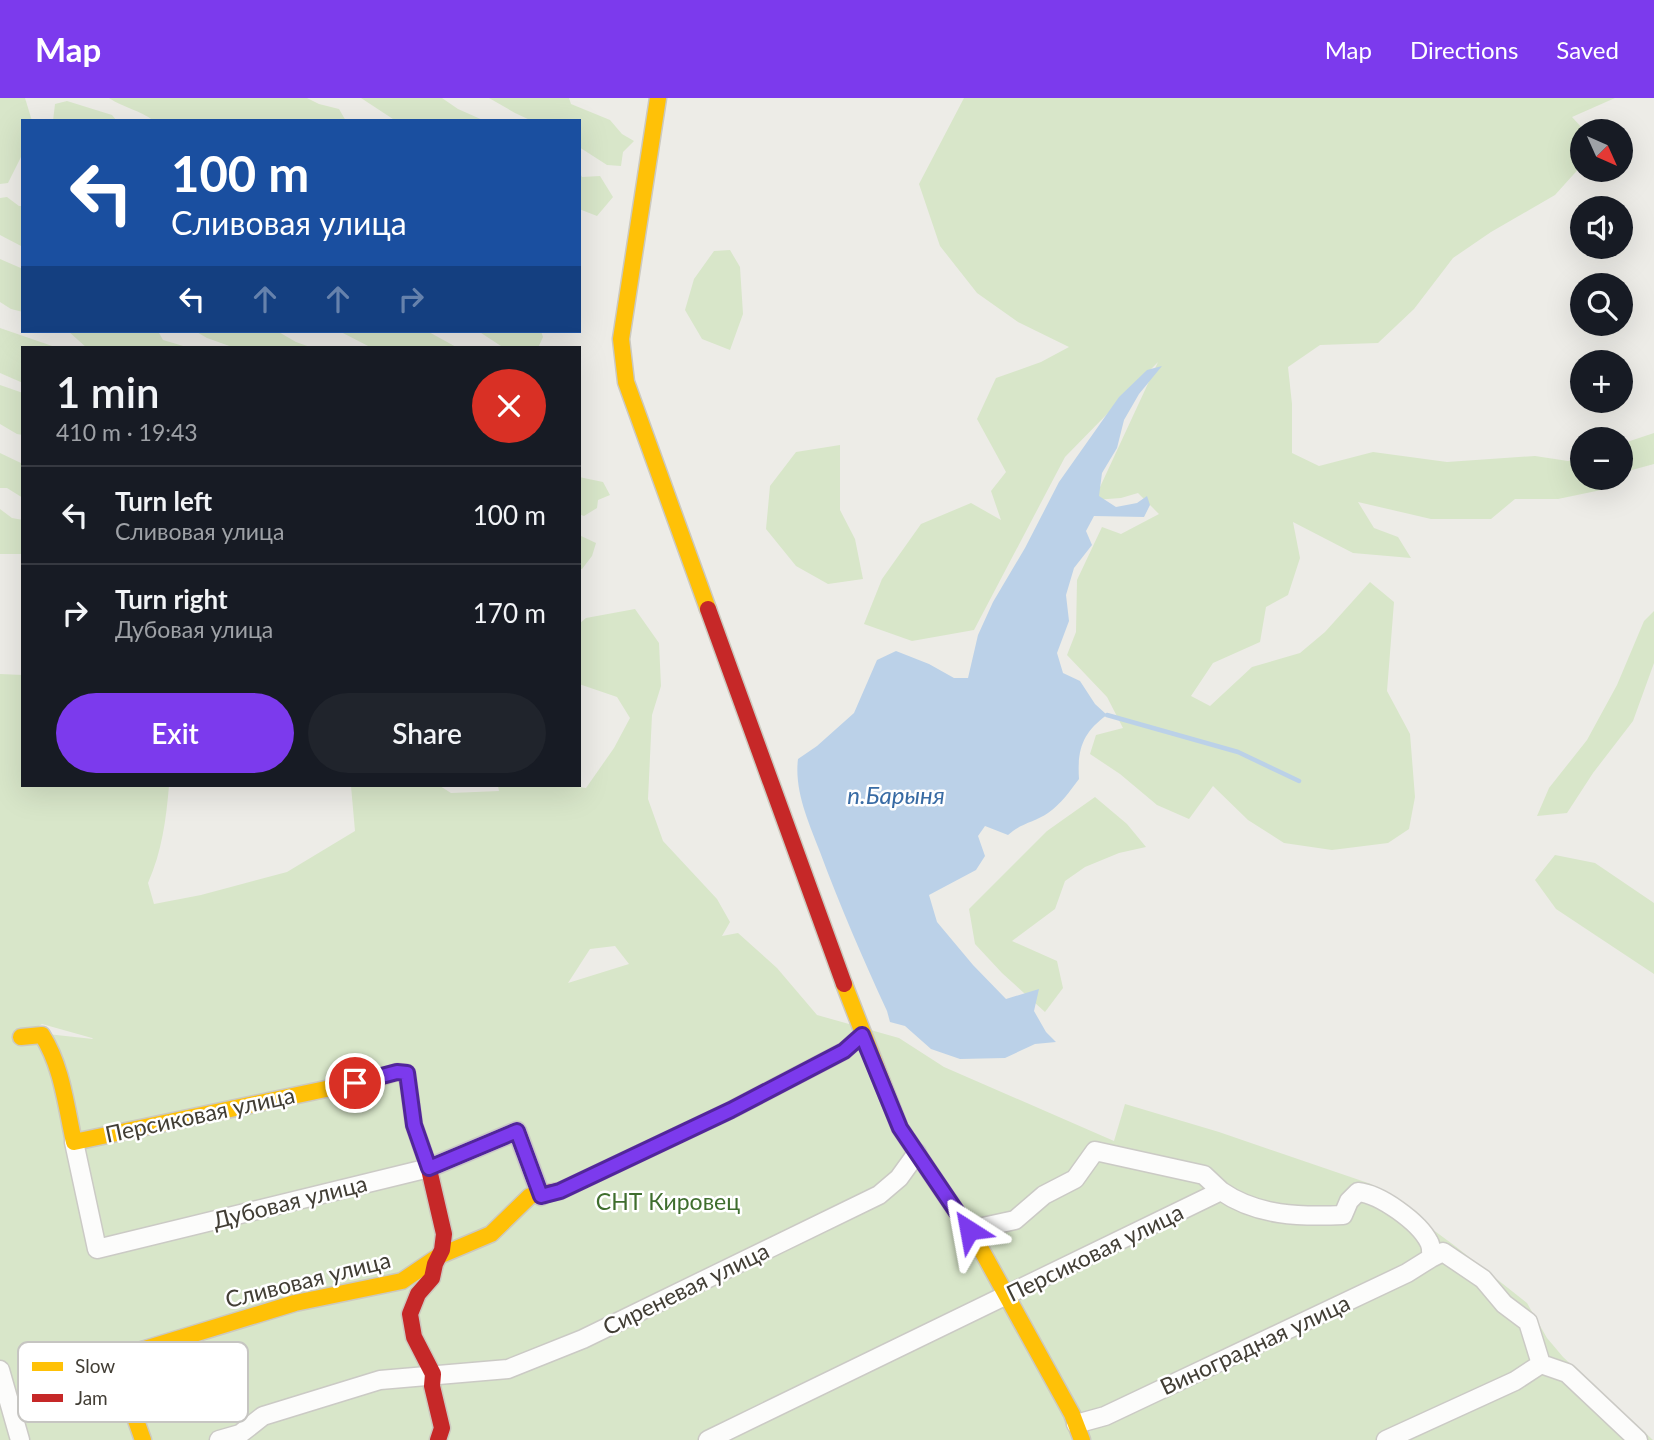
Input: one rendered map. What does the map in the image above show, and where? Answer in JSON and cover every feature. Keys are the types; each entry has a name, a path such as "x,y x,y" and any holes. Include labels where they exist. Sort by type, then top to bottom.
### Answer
{"street":[{"path":"657,98 621,339 626,382 862,1035 900,1128 969,1230 1007,1296 1077,1435"},
{"name":"Персиковая улица","path":"21,1037 42,1035 51,1049 74,1142 397,1072 407,1073 414,1125 429,1168 444,1234 432,1278 418,1294 411,1314 414,1337 433,1374 432,1386 442,1428 438,1440"},
{"name":"Сливовая улица","path":"168,1342 295,1303 402,1281 439,1256 491,1234 530,1196 560,1191 731,1110 844,1051 862,1035"},
{"name":"Дубовая улица","path":"74,1142 97,1249 429,1168 517,1131 541,1196"},
{"name":"Персиковая улица","path":"708,1440 1221,1191 1204,1175 1095,1151 1075,1179 1044,1195 1015,1220 969,1230"},
{"name":"Сиреневая улица","path":"219,1440 257,1432 262,1416 380,1380 508,1369 554,1348 583,1339 879,1195 899,1178 917,1153"},
{"path":"1221,1191 1234,1200 1265,1212 1311,1216 1343,1215 1349,1201 1358,1192 1371,1193 1418,1226 1431,1244 1431,1258 1443,1252 1454,1258 1482,1279 1504,1304 1528,1322 1541,1364"},
{"name":"Виноградная улица","path":"1077,1435 1105,1416 1407,1273 1431,1258"},
{"path":"1386,1440 1515,1381 1541,1364"},
{"path":"1541,1364 1567,1373 1639,1440"},
{"path":"0,1370 19,1440"},
{"name":"Сливовая улица","path":"137,1422 143,1440"}],"green space":[{"path":"0,98 25,98 31,119 21,119 21,157 8,183 0,184"},
{"path":"109,98 307,98 339,109 345,119 151,119"},
{"path":"361,98 442,98 480,119 393,119"},
{"path":"489,98 569,98 571,104 610,120 622,134 634,141 623,152 621,166 607,165 581,148 581,119 528,119"},
{"path":"964,98 1615,98 1570,119 1570,178 1555,195 1491,232 1453,258 1414,309 1378,343 1320,345 1288,367 1292,404 1292,453 1319,466 1373,452 1447,462 1535,456 1570,460 1570,490 1601,490 1558,499 1515,499 1491,519 1431,519 1358,502 1374,528 1398,537 1411,558 1353,553 1293,522 1300,558 1288,595 1266,607 1260,642 1213,663 1191,696 1210,706 1252,667 1300,653 1325,632 1370,582 1394,602 1387,691 1410,734 1415,797 1409,829 1388,843 1332,850 1284,843 1248,820 1213,786 1189,819 1157,805 1120,774 1090,754 1096,735 1123,728 1107,697 1067,655 1076,632 1077,580 1102,527 1121,534 1159,514 1138,493 1121,498 1094,500 1158,362 1065,457 974,630 912,641 864,624 882,579 921,524 971,503 1001,520 991,491 1006,472 977,419 996,378 1041,362 1069,347 1018,322 977,293 940,246 919,184"},
{"path":"67,101 112,115 115,119 53,119 55,104"},
{"path":"581,175 600,176 613,197 597,216 581,210"},
{"path":"7,197 21,206 21,246 0,235 0,198"},
{"path":"730,250 740,267 743,314 730,350 702,339 685,310 694,279 714,251"},
{"path":"0,259 21,268 21,312 0,302"},
{"path":"0,328 52,346 21,346 21,382 0,373"},
{"path":"70,333 159,333 163,340 183,346 85,346"},
{"path":"198,333 280,333 307,346 229,346"},
{"path":"343,333 431,333 454,346 368,346"},
{"path":"481,333 542,333 543,337 539,346 501,346"},
{"path":"0,385 21,392 21,435 0,424"},
{"path":"1654,433 1654,464 1633,470 1633,440"},
{"path":"840,445 840,510 855,539 863,579 828,584 796,566 766,529 770,486 796,452"},
{"path":"0,453 21,463 21,497 7,488 0,488"},
{"path":"581,477 603,482 610,495 598,500 597,508 584,516 581,515"},
{"path":"0,509 12,518 21,520 21,554 0,554"},
{"path":"581,536 596,543 592,556 582,569"},
{"name":"СНТ Кировец","path":"635,609 659,643 661,686 652,715 648,799 663,841 717,899 730,922 722,936 738,933 777,968 817,1015 899,1038 944,1067 1114,1141 1125,1104 1219,1132 1371,1184 1527,1303 1547,1338 1563,1357 1653,1440 0,1440 0,674 21,675 21,787 169,787 163,835 148,883 154,904 201,895 287,872 355,831 351,787 442,787 451,793 499,791 498,787 586,788 614,748 630,718 617,697 581,685 581,622 586,618","holes":["615,946 629,964 568,983 590,949","42,1024 93,1039 29,1032"]},
{"path":"1654,611 1654,663 1633,721 1593,773 1567,813 1537,816 1549,788 1587,740 1617,685 1644,621"},
{"path":"1095,797 1127,824 1146,847 1119,853 1085,867 1065,881 1055,909 1012,941 1057,961 1063,988 1045,1012 975,944 969,909 1047,831"},
{"path":"1555,855 1595,863 1654,903 1654,974 1556,909 1535,880"}],"water":[{"name":"п.Барыня","path":"1162,366 1139,394 1124,420 1117,448 1102,473 1099,496 1116,507 1137,503 1147,496 1150,505 1144,517 1094,516 1086,531 1092,545 1074,568 1066,595 1069,621 1057,653 1063,673 1080,681 1095,704 1107,715 1092,728 1083,742 1079,759 1079,779 1053,809 1008,835 985,826 978,836 985,856 976,870 929,895 937,922 1006,999 1039,989 1034,1011 1046,1032 1056,1042 1035,1044 1005,1058 960,1059 931,1049 905,1026 890,1022 807,818 798,783 798,759 854,713 877,660 896,651 929,664 954,678 968,678 978,635 993,602 1059,482 1119,397 1147,370"}],"waterway":[{"path":"1107,715 1238,752 1299,781"}],"traffic: slow":[{"path":"658,98 621,339 626,382 708,609"},
{"path":"844,984 900,1128 977,1242 1072,1414 1082,1440"},
{"path":"21,1037 42,1035 49,1047 62,1087 74,1142 397,1072 407,1073 414,1125 428,1165"},
{"path":"168,1342 295,1303 402,1281 439,1256 491,1234 530,1196 541,1194"},
{"path":"137,1422 143,1440"}],"traffic: jam":[{"path":"708,609 844,984"},
{"path":"541,1194 560,1191 731,1110 844,1051 862,1035"},
{"path":"428,1165 444,1234 442,1250 432,1278 418,1294 410,1314 414,1337 433,1374 432,1386 442,1428 438,1440"}],"route":[{"path":"355,1083 397,1072 407,1073 414,1125 429,1168 517,1131 541,1196 560,1191 731,1110 844,1051 862,1035 900,1128 969,1230"}]}
